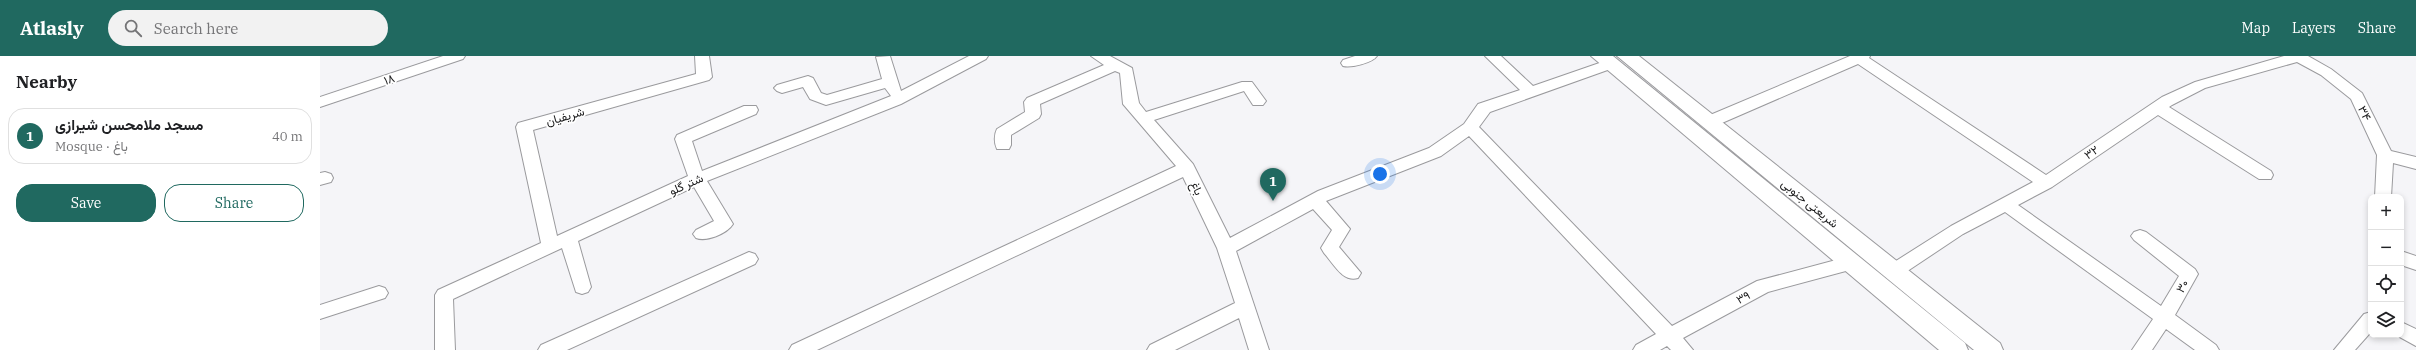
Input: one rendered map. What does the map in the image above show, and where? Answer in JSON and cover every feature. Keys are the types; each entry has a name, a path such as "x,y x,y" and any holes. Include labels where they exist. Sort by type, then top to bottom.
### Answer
{"main road":[{"name":"شریعتی جنوبی","path":"1613,59 1710,122 1992,350"},
{"name":"شریعتی جنوبی","path":"1613,59 1851,263 1956,350"}],"street":[{"name":"۱۸","path":"320,102 458,56"},
{"name":"شریفیان","path":"550,246 524,127 704,77 702,56"},
{"name":"شتر گلو","path":"445,350 444,295 697,179 896,100 981,56"},
{"name":"باغ","path":"1098,56 1127,71 1131,104 1187,168 1226,248 1259,350"},
{"path":"1348,63 1370,56"},
{"path":"1492,56 1530,92"},
{"name":"۳۲","path":"1894,271 1957,230 2046,183 2157,107 2200,85 2299,56"},
{"name":"۳۴","path":"2299,56 2326,72 2357,96 2385,155 2383,194"},
{"path":"883,57 896,100"},
{"path":"1710,122 1862,57 2046,183"},
{"path":"1226,248 1315,200 1435,152 1470,128 1484,108 1530,92 1613,59"},
{"path":"1003,145 1003,133 1033,114 1032,102 1116,65"},
{"path":"782,88 808,81 816,96 826,100 890,82"},
{"path":"1143,118 1247,85 1258,100"},
{"path":"2157,107 2266,175"},
{"path":"702,234 724,224 697,179 684,139 750,110"},
{"path":"1470,128 1683,350"},
{"path":"2385,155 2416,163"},
{"path":"799,350 1187,168"},
{"path":"1315,200 1341,229 1330,248 1352,273"},
{"path":"2005,204 2163,319 2209,350"},
{"name":"۳۰","path":"2140,236 2189,274 2163,319 2142,350"},
{"path":"568,238 582,287"},
{"path":"548,350 749,259"},
{"path":"2404,259 2416,264"},
{"name":"۳۹","path":"1643,350 1763,286 1851,263"},
{"path":"320,312 379,293"},
{"path":"1158,350 1246,306"},
{"path":"2344,350 2368,322"},
{"path":"2404,331 2416,338"}],"place":[{"name":"مسجد ملامحسن شیرازی","path":"1273,201"}]}
